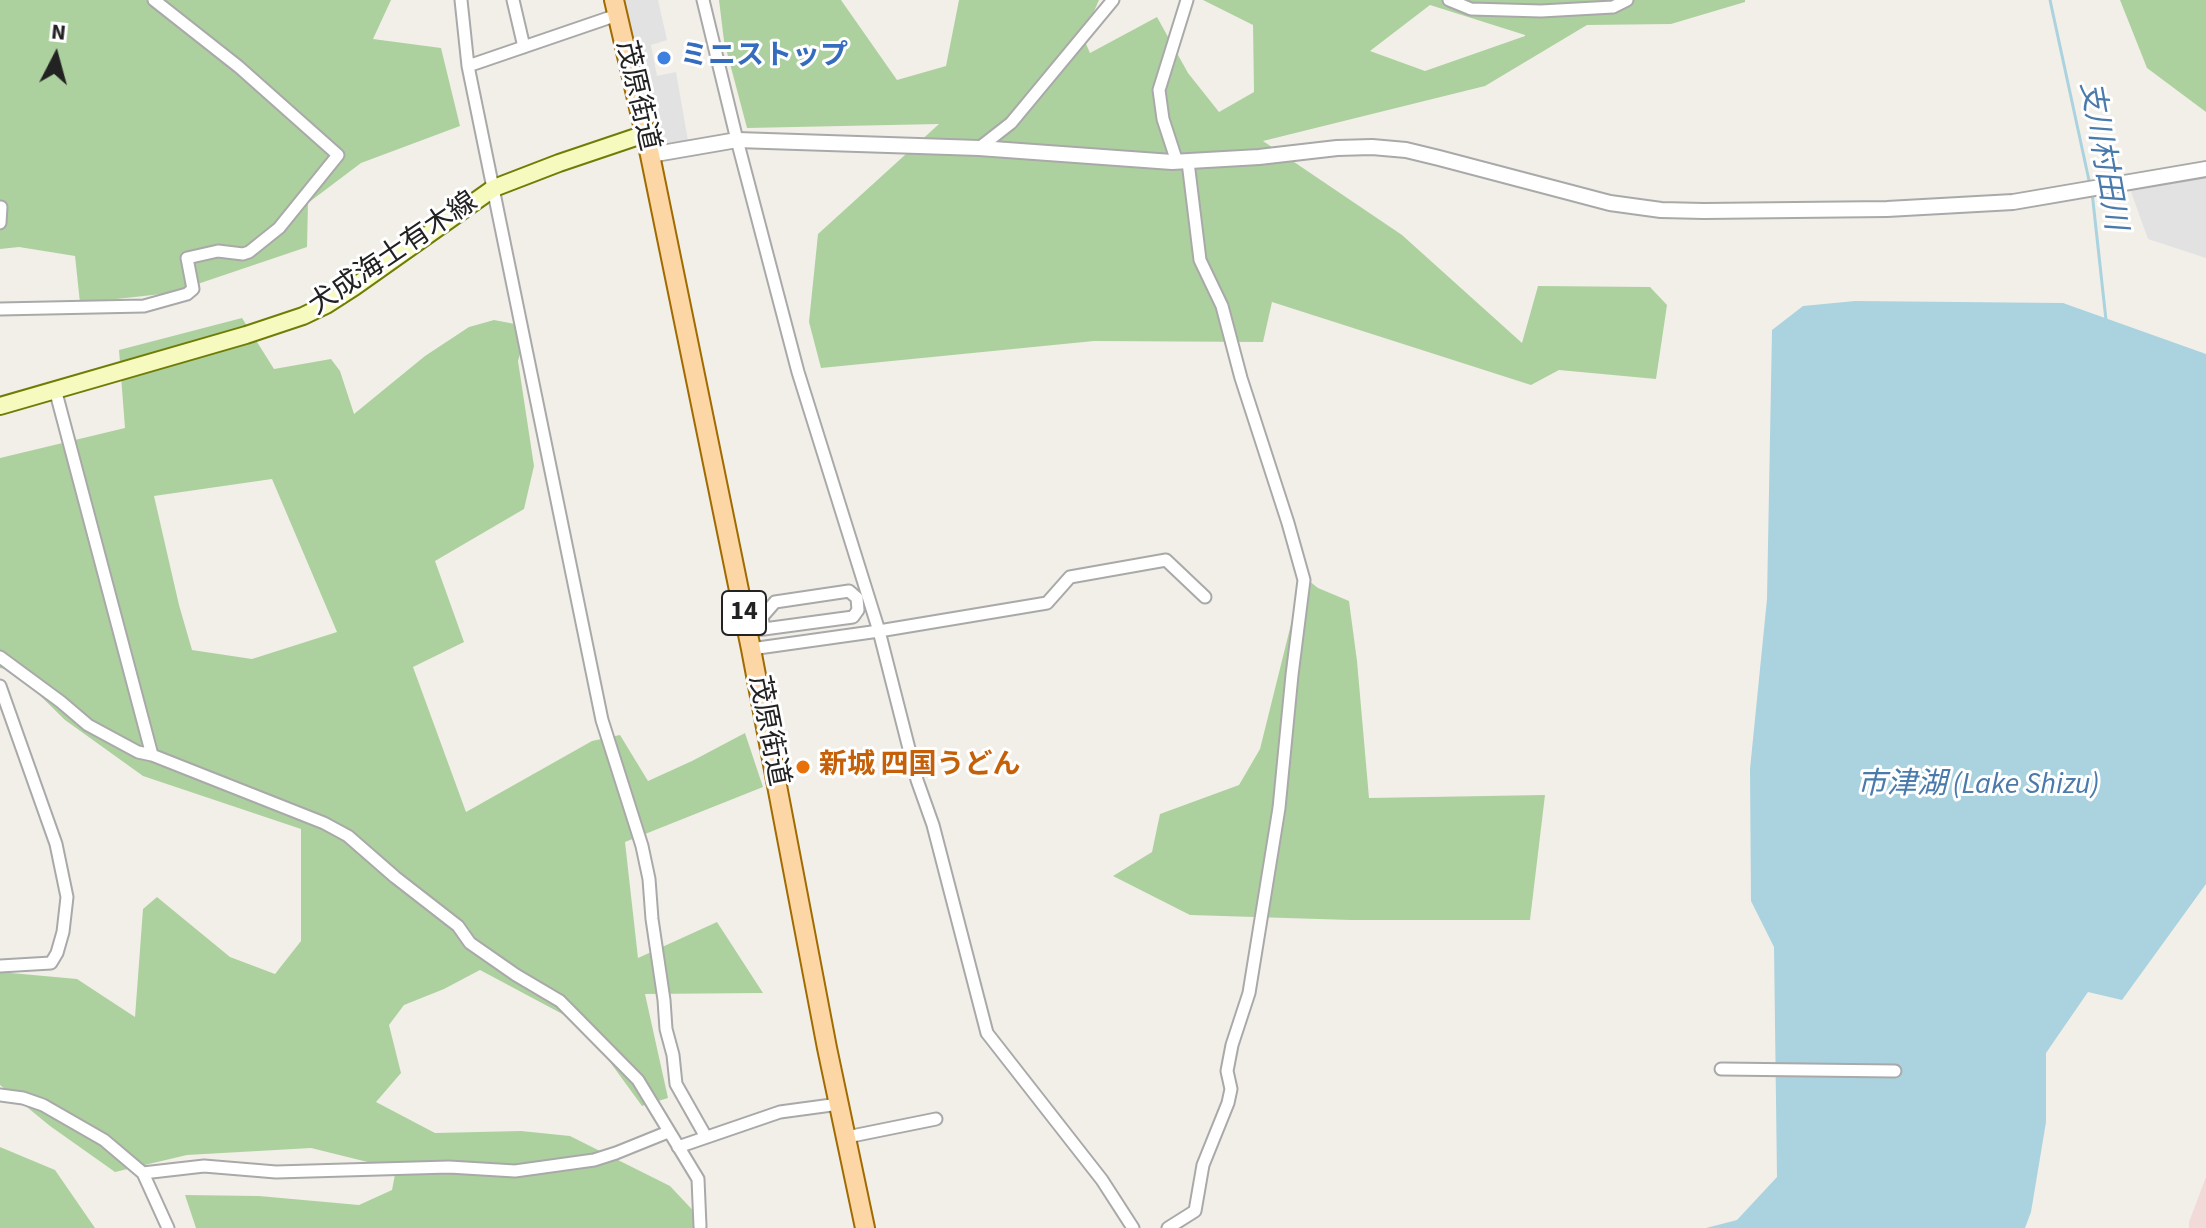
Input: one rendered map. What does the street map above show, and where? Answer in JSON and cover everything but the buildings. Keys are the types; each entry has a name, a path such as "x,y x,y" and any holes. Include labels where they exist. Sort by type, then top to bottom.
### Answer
{"main road":[{"name":"茂原街道","path":"616,7 754,636 839,1104 865,1228"},
{"name":"犬成海士有木線","path":"0,406 303,316 326,305 494,188 645,134"}],"street":[{"path":"0,309 144,306 187,294 193,289 187,258 218,251 249,252 279,228 338,155 239,67 154,0"},
{"path":"461,0 468,66 602,720 647,868 666,1029 676,1084 706,1137"},
{"path":"513,0 524,47"},
{"path":"703,0 798,372 879,631 987,1033 1102,1180 1133,1228"},
{"path":"979,148 1011,123 1113,0"},
{"path":"1187,0 1159,90 1163,119 1182,162 1200,260 1222,306 1241,378 1296,546 1304,580 1279,808 1261,923 1249,993 1227,1071 1231,1089 1228,1103 1203,1165 1193,1228"},
{"path":"1449,0 1471,9 1541,11 1613,7 1627,0"},
{"path":"468,66 524,47 616,7"},
{"path":"650,155 737,140 979,148 1182,162 1372,147 1439,158 1610,203 1661,210 1887,209 2013,202 2206,169"},
{"path":"0,223 1,207"},
{"path":"55,389 152,755"},
{"path":"754,636 879,631 1047,603 1070,577 1166,560 1205,597"},
{"path":"849,591 857,598 858,610 853,617 754,636 762,617 775,602 849,591"},
{"path":"0,657 88,725 138,752 324,823 348,836 458,926 470,943 560,1001 638,1080 698,1179 700,1226"},
{"path":"0,686 56,844 67,897 63,932 51,963 0,966"},
{"path":"1726,1069 1895,1071"},
{"path":"0,1095 43,1105 104,1140 143,1173 168,1228"},
{"path":"678,1147 780,1112 839,1104"},
{"path":"847,1137 936,1119"},
{"path":"143,1173 204,1166 276,1172 449,1167 515,1171 594,1160 668,1132"},
{"path":"1168,1228 1195,1211"}],"shaded area":[{"path":"624,0 658,0 667,40 651,45 657,76 676,72 688,141 661,143 653,137"},
{"path":"2206,175 2206,258 2148,239 2130,189"},
{"path":"2206,1177 2206,1228 2189,1228 2189,1222"}],"green space":[{"path":"0,0 391,0 373,39 441,48 460,126 361,163 308,203 307,247 171,293 80,303 75,256 19,247 0,249"},
{"path":"719,0 841,0 897,80 946,66 959,0 1099,0 1083,37 1090,53 1157,17 1188,73 1219,112 1254,92 1253,25 1203,0 1745,0 1671,24 1587,25 1485,86 1263,141 1402,235 1522,343 1538,286 1650,287 1667,305 1656,379 1559,370 1531,385 1272,302 1263,342 1094,341 821,368 809,322 818,234 939,124 747,128 724,41","holes":["1430,5 1525,35 1425,71 1370,51"]},
{"path":"2120,0 2206,0 2206,112 2147,68"},
{"path":"242,318 274,369 331,359 340,371 354,414 425,356 469,327 494,320 515,324 524,340 518,361 534,466 524,509 435,561 464,642 413,667 466,812 592,741 620,735 648,781 745,733 763,787 625,842 638,958 717,922 763,993 645,994 668,1098 642,1106 583,1025 480,970 404,1005 389,1025 401,1073 376,1102 435,1133 521,1131 570,1136 670,1186 707,1228 196,1228 185,1195 259,1196 359,1205 392,1190 396,1169 311,1148 187,1155 115,1172 50,1126 0,1085 0,972 77,979 135,1017 143,909 157,897 230,957 275,974 301,941 301,829 143,776 65,720 14,670 0,668 0,458 125,428 119,350","holes":["272,479 337,632 252,659 192,650 154,496"]},
{"path":"1303,576 1318,588 1349,601 1369,798 1545,795 1530,920 1350,920 1190,915 1113,876 1152,852 1160,814 1239,785 1260,749"},
{"path":"0,1147 55,1170 95,1228 0,1228"}],"water":[{"name":"市津湖 (Lake Shizu)","path":"1855,301 2063,303 2206,354 2206,884 2122,1000 2088,992 2046,1053 2046,1122 2031,1212 2025,1228 1706,1228 1737,1220 1777,1177 1774,947 1751,901 1750,769 1767,599 1772,330 1803,306"}],"waterway":[{"name":"支川村田川","path":"2050,0 2090,185"},
{"name":"支川村田川","path":"2092,192 2106,320"}],"place":[{"name":"ミニストップ","path":"664,58"},
{"name":"新城 四国うどん","path":"803,767"}]}
